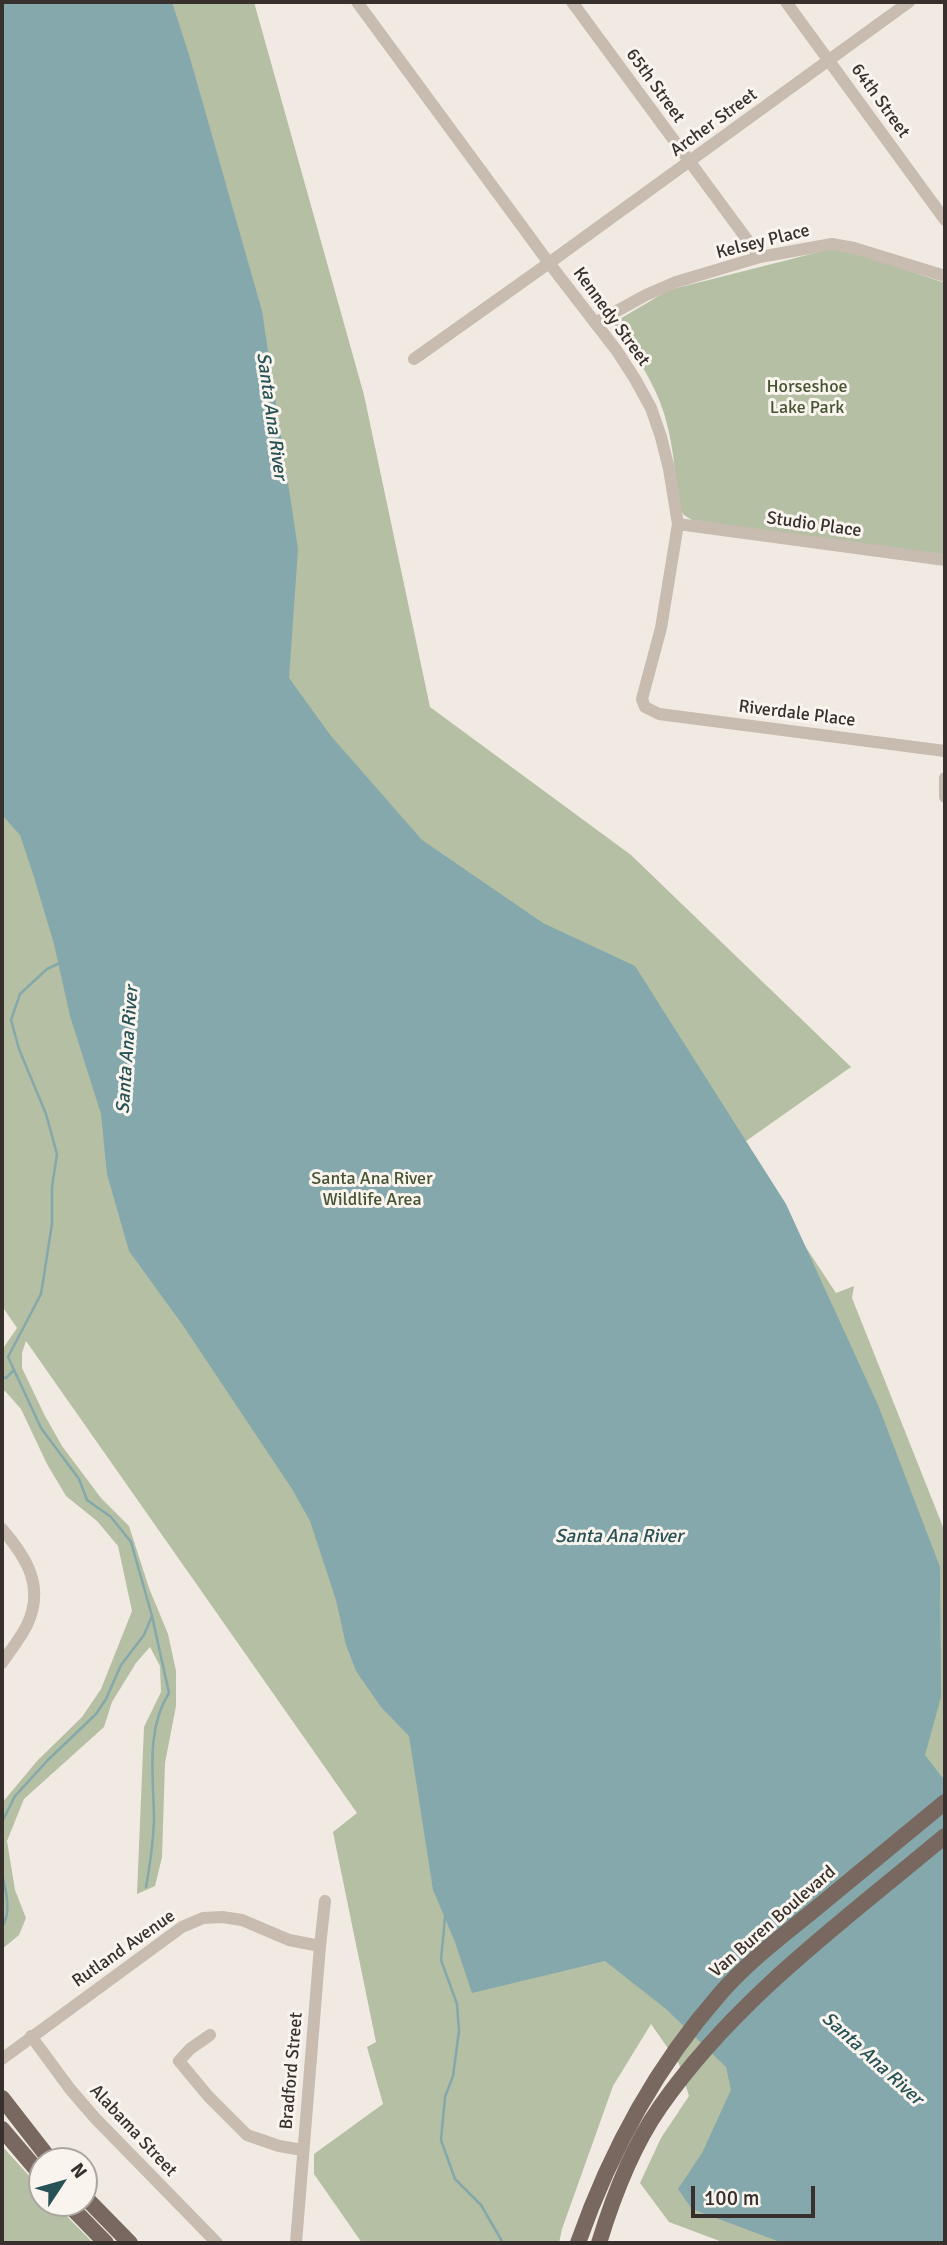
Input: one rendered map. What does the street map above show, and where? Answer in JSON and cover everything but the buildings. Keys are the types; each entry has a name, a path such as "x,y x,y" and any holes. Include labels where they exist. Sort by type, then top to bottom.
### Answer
{"main road":[{"name":"Van Buren Boulevard","path":"579,2243 609,2164 662,2067 705,2012 735,1978 777,1940 945,1802"},
{"path":"599,2243 638,2146 659,2109 721,2031 749,2002 945,1836"},
{"path":"2,2098 40,2147"},
{"path":"2,2129 28,2160"},
{"path":"98,2210 130,2243"},
{"path":"81,2217 106,2243"}],"street":[{"name":"Kennedy Street","path":"357,2 623,360 651,408 669,469 678,524 661,628 642,699 645,707"},
{"name":"65th Street","path":"572,2 760,257"},
{"name":"64th Street","path":"786,2 945,220"},
{"name":"Archer Street","path":"414,359 829,61 900,4"},
{"name":"Kelsey Place","path":"596,323 666,286 760,257 832,244 854,248 945,276"},
{"name":"Studio Place","path":"678,524 945,560"},
{"name":"Riverdale Place","path":"645,707 659,714 945,751"},
{"path":"945,778 945,797"},
{"path":"2,1530 21,1551 33,1576 34,1602 27,1625 2,1663"},
{"name":"Bradford Street","path":"296,2243 325,1901"},
{"name":"Rutland Avenue","path":"2,2059 182,1927 203,1918 242,1920 289,1940 320,1946"},
{"path":"210,2035 190,2049 179,2061 191,2076 247,2135 279,2146 303,2150"},
{"name":"Alabama Street","path":"31,2036 95,2118 217,2243"}],"green space":[{"name":"Santa Ana River","path":"2,2 254,2 364,395 430,707 631,855 851,1067 739,1146 836,1293 854,1286 852,1298 945,1532 945,2243 725,2243 669,2222 640,2183 661,2138 689,2096 679,2064 651,2024 613,2086 559,2243 362,2243 314,2174 314,2154 383,2104 367,2047 376,2042 333,1832 357,1813 26,1341 22,1353 22,1368 45,1416 62,1446 101,1498 129,1526 149,1588 168,1634 176,1671 176,1706 165,1763 162,1857 155,1886 137,1894 144,1727 161,1692 160,1666 150,1647 136,1663 112,1702 104,1727 24,1799 7,1841 15,1890 26,1918 19,1935 2,1949 2,1803 37,1761 82,1717 101,1689 132,1611 118,1546 97,1521 66,1496 47,1464 21,1409 2,1390 2,1350 17,1328 2,1306"},
{"name":"Horseshoe Lake Park","path":"831,249 859,254 945,283 945,557 692,520 679,508 671,441 660,402 645,371 613,323 669,290"},
{"path":"2,2146 28,2175 28,2217 68,2217 93,2243 2,2243"}],"water":[{"name":"Santa Ana River","path":"2,2 172,2 262,311 298,549 289,678 331,736 422,840 543,923 635,966 786,1204 878,1405 940,1567 941,1697 925,1755 945,1781 945,2243 783,2243 692,2209 678,2189 702,2153 731,2090 726,2067 666,2009 605,1961 472,1993 455,1942 433,1890 409,1736 381,1707 356,1671 310,1521 292,1489 182,1324 129,1251 107,1174 101,1114 70,1016 54,944 20,835 2,815"}],"waterway":[{"path":"2,1822 15,1796 96,1714 121,1665 144,1635 152,1616 131,1542 111,1517 87,1500 79,1479 41,1428 8,1357 41,1294 52,1224 52,1187 57,1154 46,1114 19,1049 11,1020 20,994 47,969 60,963"},
{"path":"2,1377 6,1378 13,1371"},
{"path":"146,1887 154,1821 154,1739 161,1707 169,1693 152,1616"},
{"path":"2,1874 7,1908 2,1927"},
{"path":"445,1917 441,1960 457,2004 459,2031 453,2076 445,2097 441,2140 455,2179 481,2205 503,2243"}],"park label":[{"name":"Santa Ana River Wildlife Area","path":"372,1189"}]}
